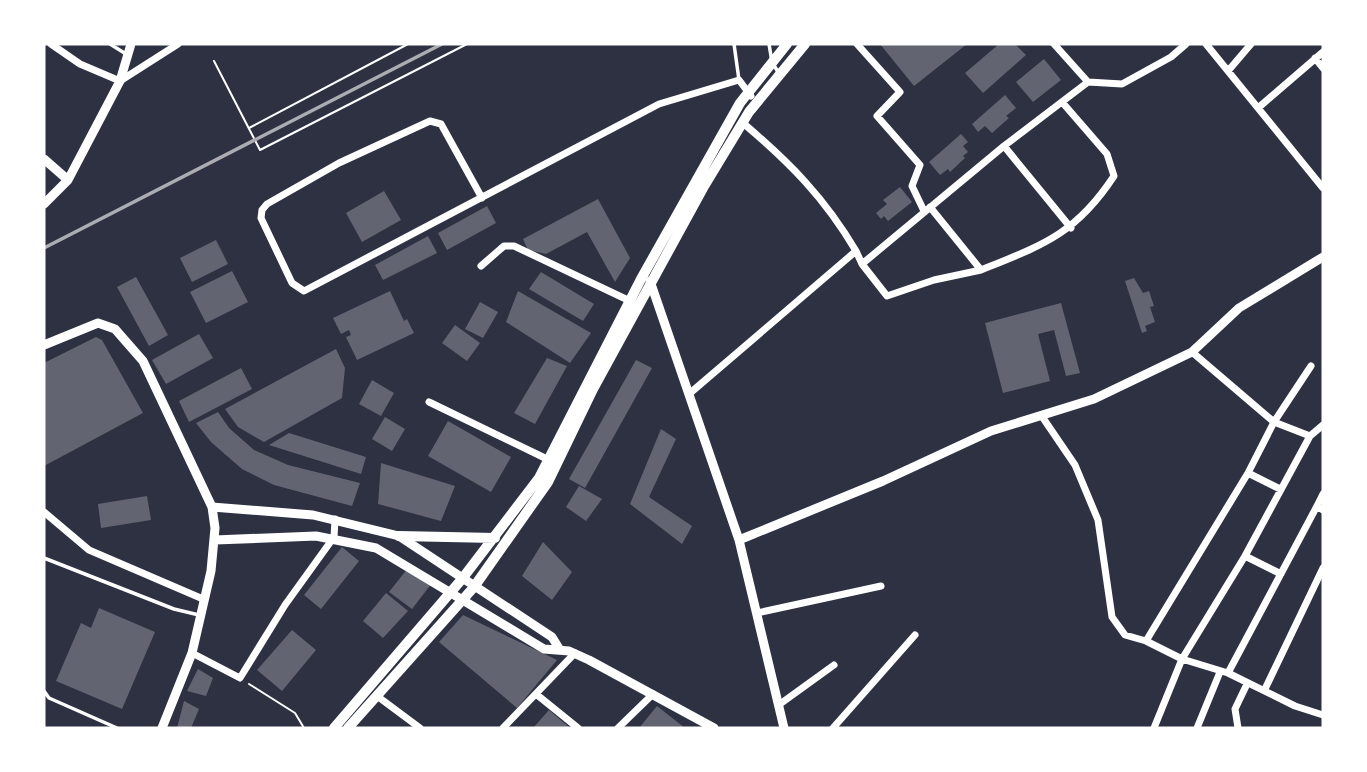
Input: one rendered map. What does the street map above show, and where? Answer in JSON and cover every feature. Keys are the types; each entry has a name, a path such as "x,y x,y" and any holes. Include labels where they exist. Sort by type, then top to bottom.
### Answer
{"highway":[{"path":"334,728 463,579 539,478 629,301 747,93 787,44"},
{"path":"348,728 474,587 548,482 650,281 743,123 805,44"},
{"path":"399,536 495,538"}],"street":[{"path":"51,44 80,64 120,81"},
{"path":"44,204 68,180 120,81 131,44"},
{"path":"120,81 178,44"},
{"path":"857,44 900,92 877,116 920,165 912,186 927,209 981,270"},
{"path":"1054,44 1088,82"},
{"path":"862,264 1004,146 1088,82 1122,84 1171,57 1186,44"},
{"path":"1206,44 1323,188"},
{"path":"1228,71 1251,44"},
{"path":"1258,108 1323,52"},
{"path":"1315,58 1323,68"},
{"path":"482,198 441,124 430,121 340,163 267,204 261,209 261,218 292,283 304,291 482,198 659,104 739,80 747,93 758,101"},
{"path":"743,123 799,172 832,210 862,264 887,296 934,280 981,270 1034,248 1071,228 1096,205 1114,176 1107,154 1062,102"},
{"path":"1004,146 1071,228"},
{"path":"44,159 68,180"},
{"path":"481,266 504,246 514,246 629,301"},
{"path":"689,394 856,251"},
{"path":"739,540 883,481 990,431 1094,399 1192,352 1239,308 1323,257"},
{"path":"650,281 739,540 784,728"},
{"path":"44,345 98,323 115,329 143,361 212,507 215,540 192,653 162,728"},
{"path":"1192,352 1275,422 1310,436"},
{"path":"1146,641 1311,366"},
{"path":"429,402 547,459"},
{"path":"1041,415 1075,465 1098,520 1112,617 1125,635 1146,641 1182,659 1224,672 1247,684 1265,689 1295,706 1323,715"},
{"path":"1154,728 1182,659 1245,556 1310,436 1323,425"},
{"path":"1248,473 1280,489"},
{"path":"1197,728 1224,672 1320,508 1323,494"},
{"path":"212,507 335,519 399,536 552,637 560,650"},
{"path":"44,512 89,550 203,599"},
{"path":"192,653 240,678 285,605 334,537 335,519"},
{"path":"215,540 334,537 376,548 544,649 575,653 714,728"},
{"path":"1245,556 1281,575"},
{"path":"1265,689 1323,568"},
{"path":"757,613 881,586"},
{"path":"833,728 915,635"},
{"path":"503,728 575,653"},
{"path":"780,704 834,664"},
{"path":"1238,728 1235,709 1247,684"},
{"path":"536,694 578,728"},
{"path":"618,728 653,694"},
{"path":"377,696 420,728"}],"lane":[{"path":"110,44 128,55"},
{"path":"734,44 739,80"},
{"path":"769,44 772,62 779,74"},
{"path":"44,558 174,609 199,615"},
{"path":"44,691 50,698 117,728"}],"path":[{"path":"249,128 408,44"},
{"path":"214,61 260,150 467,44"},
{"path":"240,678 295,713 304,728"}],"building":[{"path":"880,44 967,44 914,86"},
{"path":"999,44 1015,44 1026,55 983,93 965,73"},
{"path":"1044,59 1061,80 1033,102 1016,82"},
{"path":"1005,95 1016,108 1006,116 1009,118 992,133 985,126 978,132 972,124"},
{"path":"961,134 968,142 963,146 968,152 963,156 965,158 950,172 948,169 940,175 929,162"},
{"path":"900,187 912,202 888,221 884,216 881,219 876,213 887,204 883,200"},
{"path":"384,191 401,220 362,242 346,213"},
{"path":"598,199 630,258 615,282 587,232 546,254 528,250 523,239"},
{"path":"487,206 496,223 447,250 438,233"},
{"path":"428,236 437,253 383,280 375,265"},
{"path":"216,240 228,264 192,282 180,258"},
{"path":"232,271 248,302 206,323 190,292"},
{"path":"541,272 594,304 583,321 529,289"},
{"path":"136,277 168,335 149,346 117,287"},
{"path":"1134,278 1143,293 1149,291 1154,306 1150,307 1155,322 1145,326 1147,331 1142,333 1125,281"},
{"path":"390,291 404,321 407,319 414,333 357,360 346,337 351,335 349,330 341,334 333,318"},
{"path":"518,291 591,333 570,363 506,322"},
{"path":"480,302 498,312 483,338 465,329"},
{"path":"1061,303 1080,373 1066,376 1054,330 1038,334 1050,381 1003,393 985,323"},
{"path":"455,325 480,343 467,361 442,343"},
{"path":"199,334 213,358 166,384 152,360"},
{"path":"96,337 102,340 143,413 44,466 44,363"},
{"path":"336,349 345,368 342,398 264,442 238,427 225,409"},
{"path":"547,358 567,366 535,424 514,413"},
{"path":"636,360 652,368 585,488 569,479"},
{"path":"241,368 252,389 189,422 179,401"},
{"path":"372,380 394,393 381,416 359,404"},
{"path":"218,412 229,428 254,450 288,465 360,483 352,506 274,485 242,469 211,442 196,423"},
{"path":"385,417 405,429 392,451 372,439"},
{"path":"448,421 511,457 491,492 428,456"},
{"path":"661,429 676,439 649,497 692,526 682,544 630,504"},
{"path":"289,433 366,457 361,474 269,445"},
{"path":"381,463 455,486 441,521 378,504"},
{"path":"579,486 602,499 586,521 566,507"},
{"path":"147,496 151,520 101,528 98,504"},
{"path":"543,542 572,572 552,600 522,576"},
{"path":"342,547 359,561 321,609 304,595"},
{"path":"408,568 432,583 412,609 389,592"},
{"path":"386,593 408,611 383,638 363,621"},
{"path":"99,608 155,632 122,709 56,681 81,623 91,628"},
{"path":"463,615 557,660 517,708 439,642"},
{"path":"292,630 316,650 282,691 257,670"},
{"path":"198,669 213,678 206,696 187,691"},
{"path":"184,701 199,709 191,728 177,728"},
{"path":"657,706 685,728 639,728"},
{"path":"549,710 570,728 533,728"}],"railway":[{"path":"44,248 442,44"}]}
